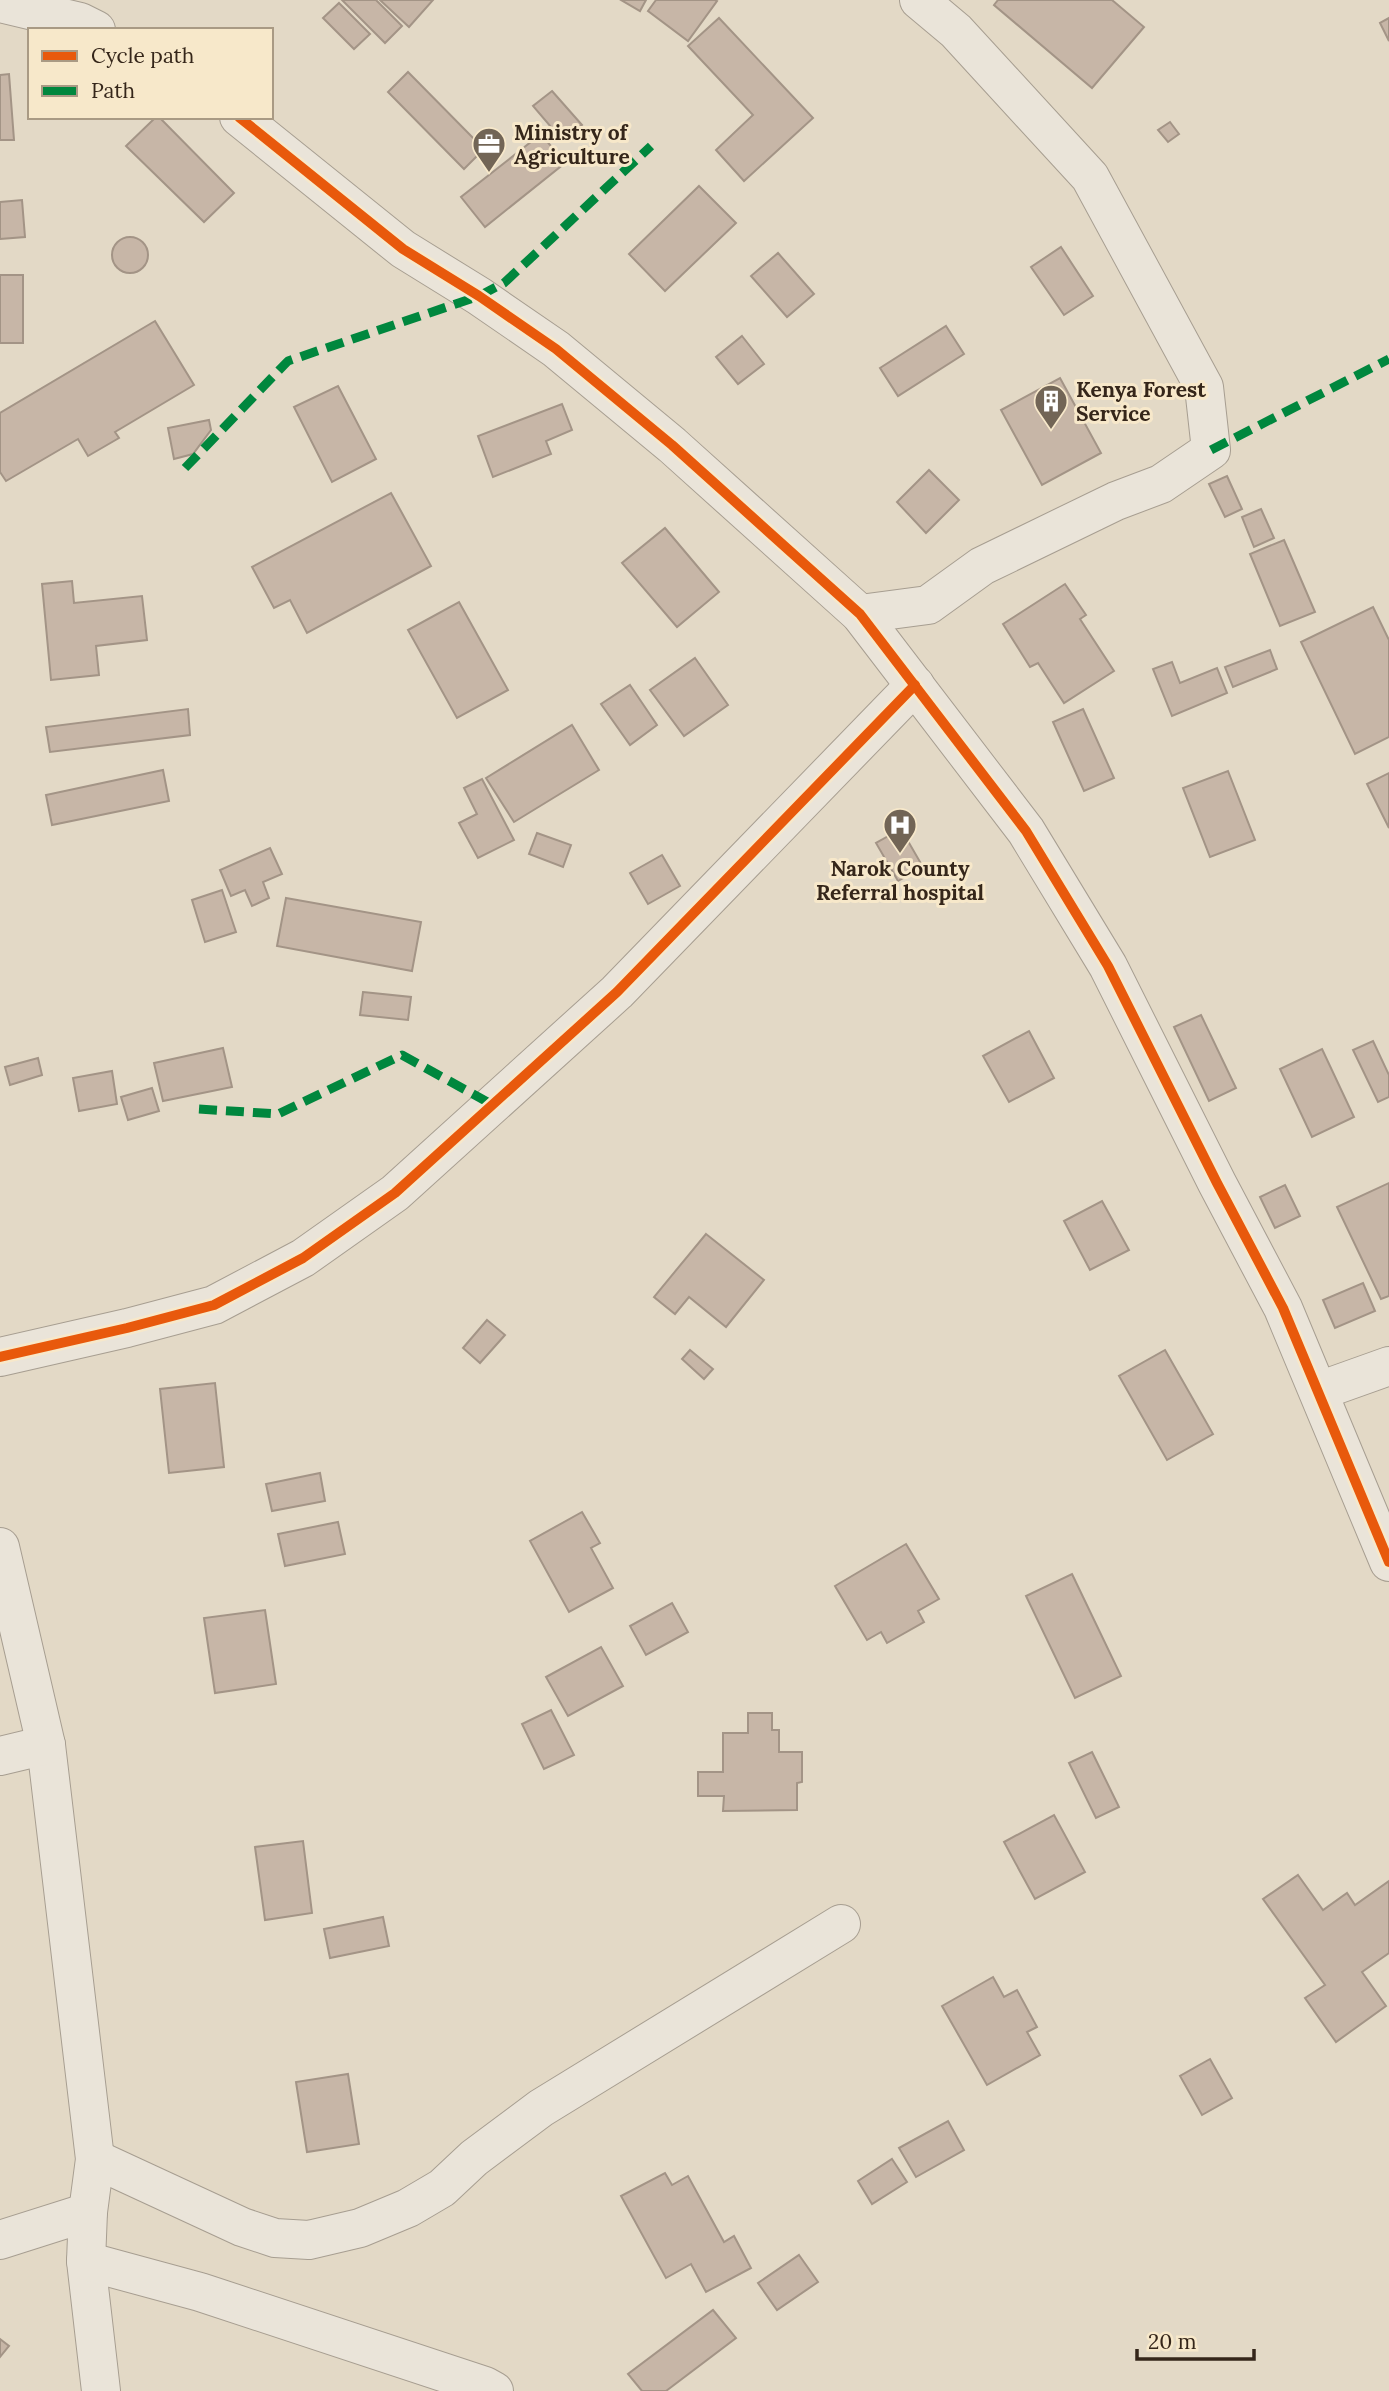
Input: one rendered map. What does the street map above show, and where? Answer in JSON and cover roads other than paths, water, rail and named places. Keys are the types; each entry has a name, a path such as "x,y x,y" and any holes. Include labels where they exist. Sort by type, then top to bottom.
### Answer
{"street":[{"path":"860,614 928,605 982,566 1116,501 1161,484 1211,450 1204,387 1090,177 956,31 919,0"},
{"path":"0,4 80,22 92,28"},
{"path":"241,119 403,249 479,296 556,349 671,445 860,614 1026,831 1108,966 1283,1308 1389,1562"},
{"path":"0,1357 127,1328 214,1304 303,1258 395,1193 617,992 915,685"},
{"path":"1319,1391 1389,1366"},
{"path":"0,1547 46,1745 95,2159 88,2212 86,2260 101,2391"},
{"path":"0,1756 46,1745"},
{"path":"95,2159 242,2227 275,2238 309,2240 360,2228 408,2208 442,2188 474,2158 541,2108 841,1924"},
{"path":"0,2240 88,2212"},
{"path":"86,2260 200,2292 494,2391"}],"place":[{"name":"Ministry of Agriculture","path":"489,174"},
{"name":"Kenya Forest Service","path":"1051,431"},
{"name":"Narok County Referral hospital","path":"900,855"}]}
